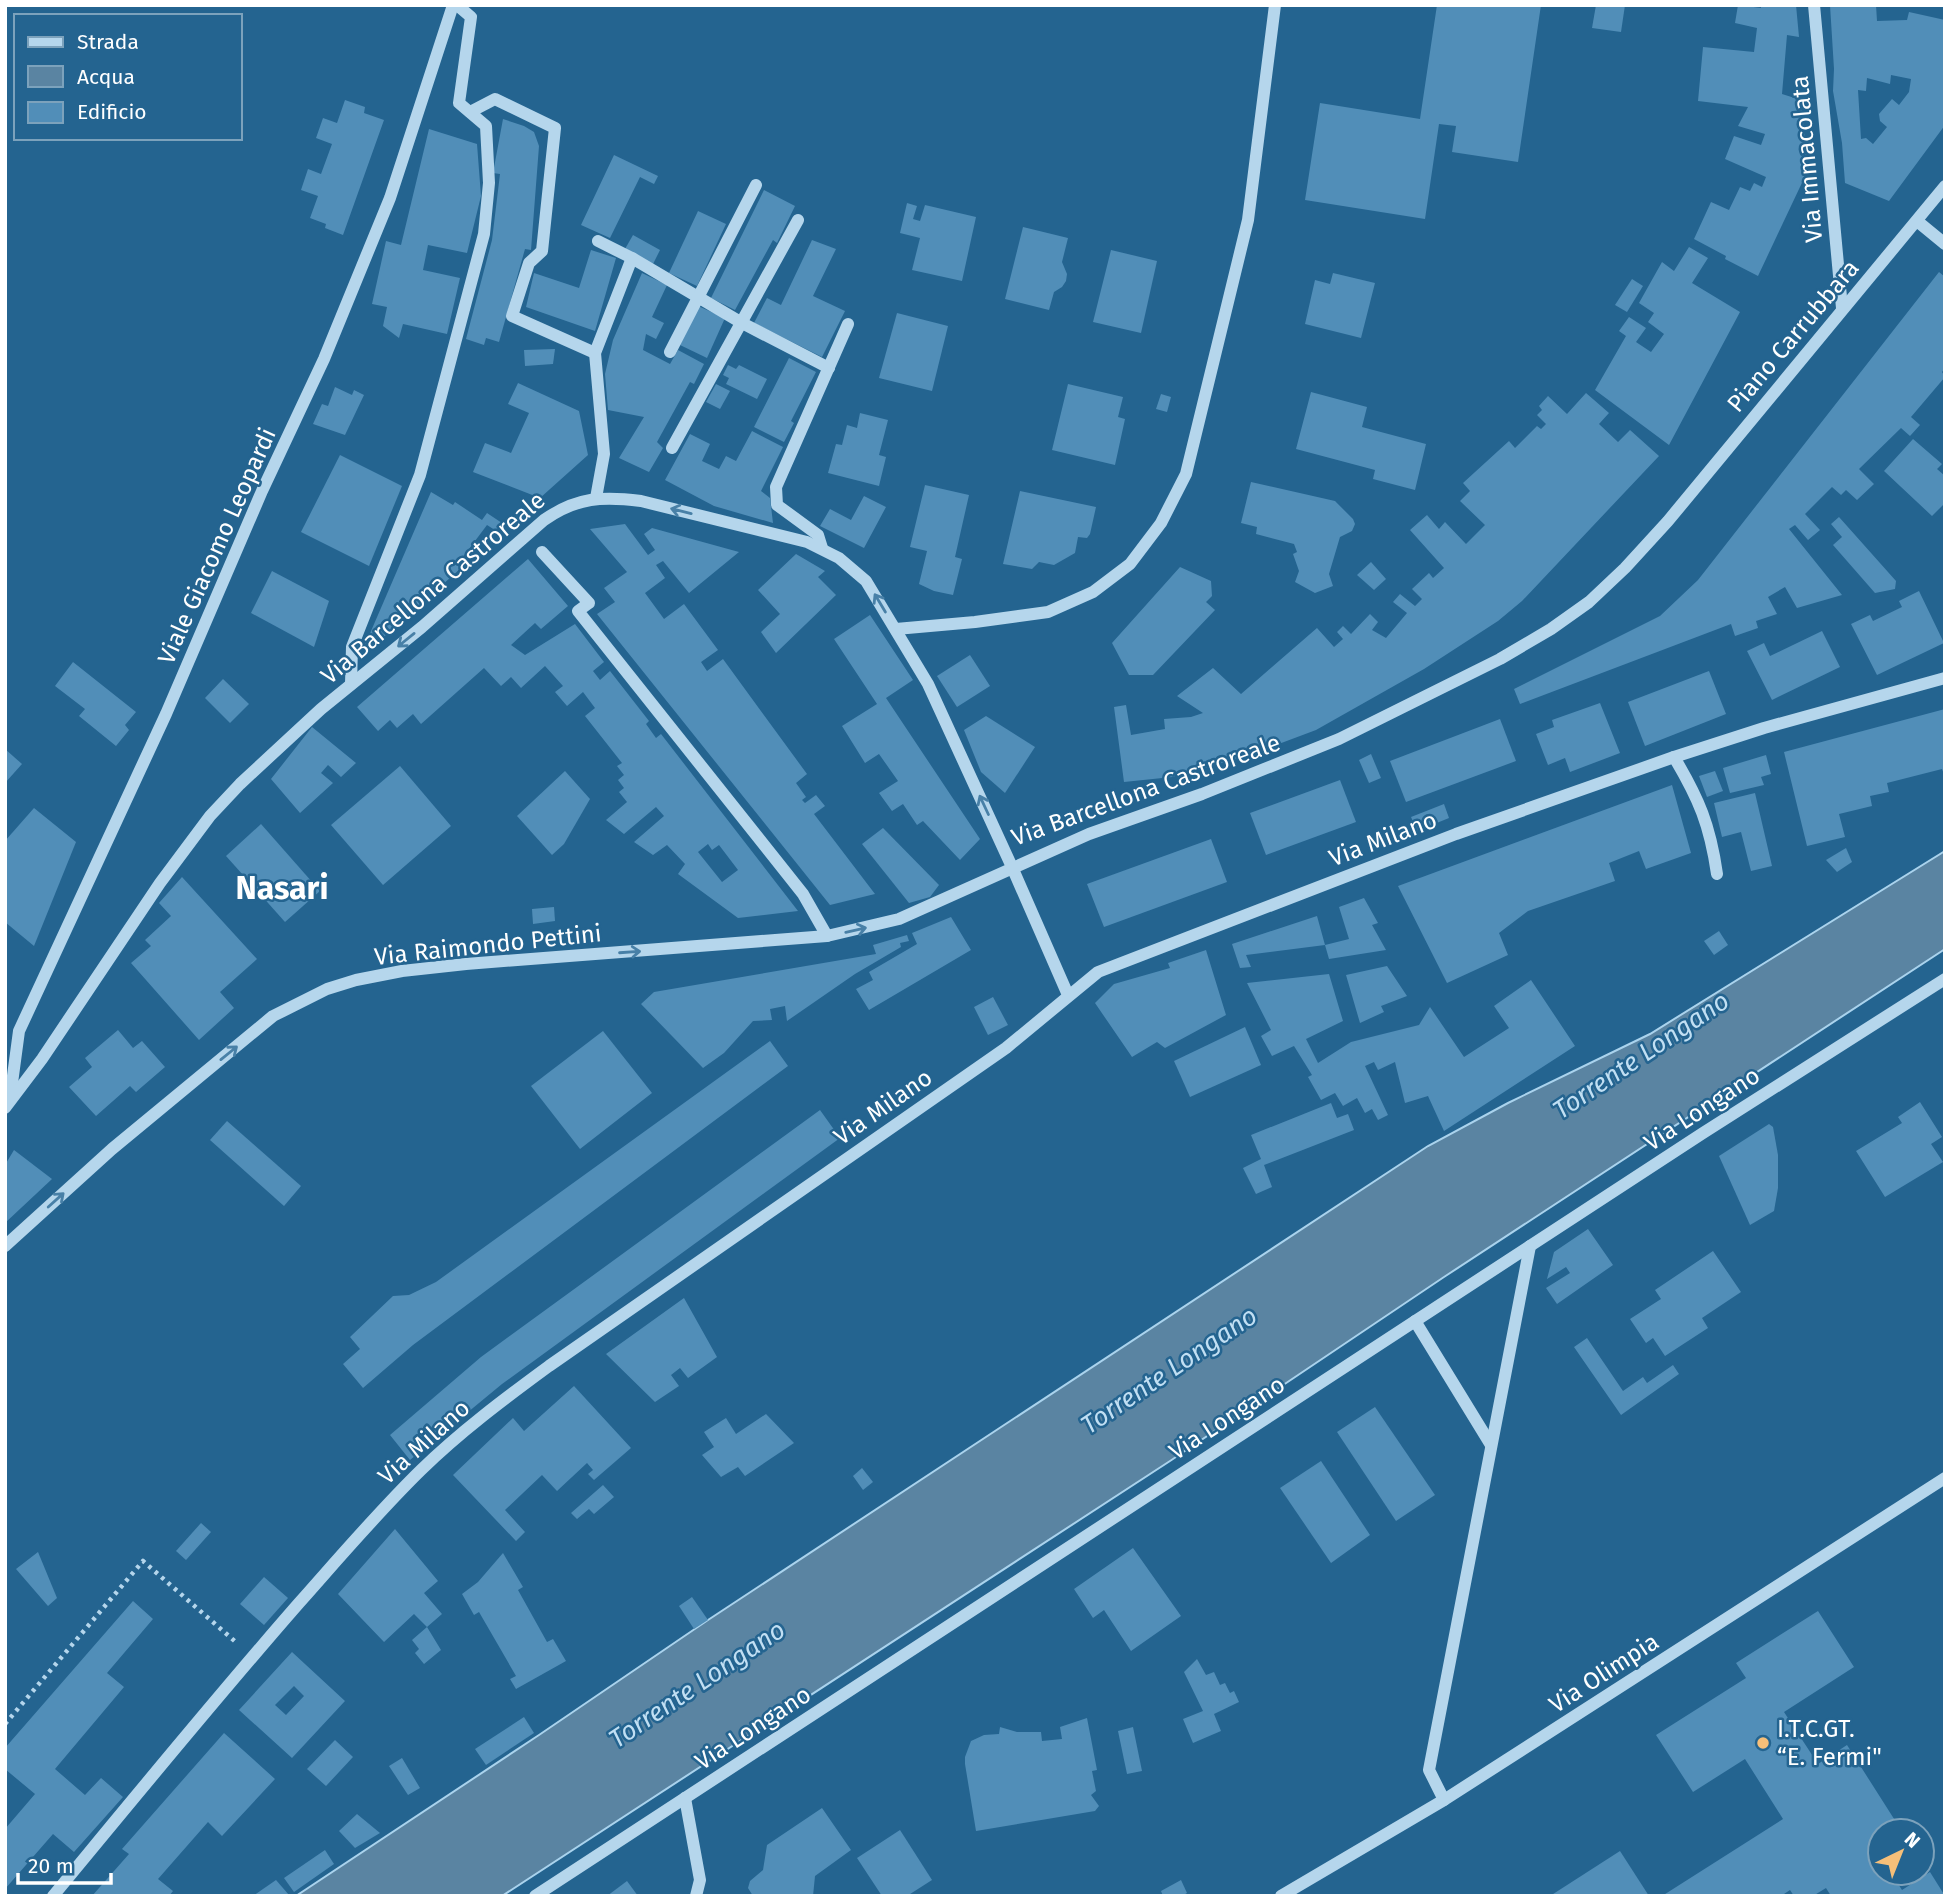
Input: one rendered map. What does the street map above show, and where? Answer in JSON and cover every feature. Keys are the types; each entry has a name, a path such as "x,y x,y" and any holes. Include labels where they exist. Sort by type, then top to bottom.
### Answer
{"street":[{"path":"351,684 352,648 420,475 484,234 489,183 486,126 458,103 471,17 455,5"},
{"name":"Viale Giacomo Leopardi","path":"8,1104 19,1031 166,714 262,491 334,334 390,198 455,5"},
{"path":"895,629 1048,612 1093,592 1129,564 1161,523 1186,474 1248,220 1275,5"},
{"name":"Via Immacolata","path":"1814,5 1842,308"},
{"path":"470,112 495,99 555,128 542,251 529,263 512,316 595,353"},
{"path":"670,352 756,185"},
{"name":"Piano Carrubbara","path":"1702,479 1945,186"},
{"path":"673,448 798,220"},
{"path":"1917,221 1945,244"},
{"path":"598,241 742,323 829,368"},
{"path":"596,498 604,454 595,353 632,258"},
{"path":"822,548 818,535 777,505 776,487 848,324"},
{"name":"Via Barcellona Castroreale","path":"8,1104 42,1059 160,883 210,816 240,784 321,709 422,627 544,520 562,508 596,498 641,502 791,537 822,548 839,558 866,581 928,684 1012,867 1089,834 1202,794 1339,739 1500,659 1551,629 1588,601 1625,568 1702,479"},
{"path":"542,552 589,603 578,611 803,894 827,936"},
{"name":"Via Milano","path":"53,1896 252,1656 422,1468 499,1403 1006,1048 1098,972 1456,834 1674,757 1945,678"},
{"path":"1674,757 1703,812 1717,874"},
{"path":"1012,867 1068,995"},
{"name":"Via Raimondo Pettini","path":"5,1246 112,1149 274,1016 327,989 402,971 466,964 827,936 899,919 1012,867"},
{"name":"Via Longano","path":"535,1896 1530,1246 1945,979"},
{"path":"1444,1800 1429,1770 1530,1246"},
{"path":"1415,1321 1491,1445"},
{"name":"Via Olimpia","path":"1281,1896 1444,1800 1945,1478"},
{"path":"685,1798 700,1880 696,1896"}],"path":[{"path":"5,1724 143,1561 252,1656"}],"water":[{"name":"Torrente Longano","path":"1945,851 1945,949 1444,1277 1170,1461 502,1896 296,1896 708,1620 1428,1146 1508,1103 1650,1034"}],"building":[{"path":"1437,5 1541,5 1518,162 1452,152 1456,126 1439,124 1425,219 1305,200 1320,103 1420,119"},
{"path":"1596,5 1625,5 1621,32 1592,28"},
{"path":"1738,5 1761,8 1761,5 1796,5 1799,37 1787,35 1782,94 1801,100 1808,170 1758,276 1694,239 1711,202 1729,210 1740,187 1750,191 1754,183 1762,187 1766,177 1725,159 1734,136 1761,145 1765,134 1738,126 1748,107 1698,101 1703,47 1754,52 1757,28 1735,23"},
{"path":"1830,5 1876,5 1877,21 1907,20 1909,12 1945,20 1945,125 1889,201 1845,183 1842,143 1833,91","holes":["1891,75 1911,79 1909,92 1899,105 1892,99 1879,114 1880,121 1887,127 1873,144 1866,138 1861,139 1858,90 1866,91 1867,78 1890,84"]},
{"path":"345,100 365,107 364,113 384,120 343,235 310,218 318,196 301,190 308,169 321,174 332,144 316,138 323,118 337,123"},
{"path":"503,119 534,132 539,146 531,250 525,249 499,342 486,338 484,345 466,339 492,240 500,174 493,173"},
{"path":"429,129 477,144 481,196 467,253 428,245 423,270 460,278 447,334 403,324 399,338 383,326 387,307 372,304 386,241 401,245"},
{"path":"614,155 658,176 654,184 640,177 610,238 581,225"},
{"path":"764,190 795,206 777,243 773,240 735,310 711,298"},
{"path":"907,203 917,206 913,219 920,221 925,205 976,217 962,281 912,270 920,238 900,233"},
{"path":"698,211 726,224 697,286 669,273"},
{"path":"1023,227 1068,238 1062,262 1067,274 1066,281 1054,292 1049,310 1005,299"},
{"path":"633,235 660,250 653,264 625,249"},
{"path":"812,240 836,249 813,296 845,311 822,357 754,323 767,298 781,305"},
{"path":"1689,247 1708,258 1692,283 1740,312 1669,445 1595,390 1626,336 1619,331 1629,317 1646,328 1636,342 1651,352 1664,334 1648,322 1654,313 1639,303 1662,262 1674,271"},
{"path":"591,250 616,258 595,331 526,307 534,273 579,288"},
{"path":"1111,250 1157,261 1141,333 1093,322"},
{"path":"1939,272 1945,277 1945,368 1942,372 1945,377 1911,417 1920,425 1910,436 1901,428 1859,469 1874,484 1857,500 1846,490 1841,495 1832,487 1805,514 1820,530 1808,540 1795,525 1789,529 1842,595 1797,608 1785,587 1768,597 1777,614 1756,621 1758,628 1735,636 1731,624 1520,704 1514,689 1660,616 1698,580"},
{"path":"642,273 667,285 652,317 664,323 656,339 646,334 643,350 670,364 678,350 704,364 694,384 690,382 657,442 663,448 649,472 619,458 644,417 608,410 605,374 613,340"},
{"path":"1333,273 1375,283 1361,338 1305,324 1315,280 1330,284"},
{"path":"1632,279 1643,286 1627,312 1615,305"},
{"path":"698,306 725,318 707,358 680,345"},
{"path":"897,313 948,326 932,391 879,378"},
{"path":"555,349 553,364 525,366 524,350"},
{"path":"789,358 816,372 791,421 794,423 784,442 754,427"},
{"path":"728,365 736,369 739,365 767,379 757,399 726,384 729,378 723,375"},
{"path":"518,383 579,411 588,455 540,498 473,472 485,443 511,453 529,413 508,404"},
{"path":"716,384 730,391 720,409 706,402"},
{"path":"1068,384 1123,397 1118,417 1125,419 1115,465 1052,450"},
{"path":"335,387 352,395 354,390 364,395 345,435 313,424 322,404 328,406"},
{"path":"1311,392 1367,407 1362,427 1426,444 1415,490 1373,479 1375,470 1296,449"},
{"path":"1586,393 1609,413 1599,424 1618,442 1630,430 1659,456 1522,601 1498,621 1424,669 1316,730 1247,756 1172,777 1124,782 1114,707 1126,705 1131,735 1165,729 1164,719 1191,717 1203,713 1177,696 1213,668 1241,694 1317,628 1334,647 1343,639 1337,632 1343,626 1351,634 1370,614 1378,622 1372,630 1386,638 1407,613 1393,602 1400,594 1415,606 1422,599 1412,589 1429,573 1433,578 1444,568 1410,530 1427,515 1439,529 1445,522 1466,544 1485,525 1460,501 1470,491 1463,483 1509,441 1515,448 1537,426 1541,429 1546,424 1537,415 1542,410 1539,406 1548,396 1567,414"},
{"path":"1161,394 1171,397 1167,412 1156,409"},
{"path":"860,413 888,420 879,455 886,457 879,486 828,473 836,444 842,445 847,425 857,428"},
{"path":"752,431 783,447 761,491 770,498 773,523 714,506 665,480 690,434 710,444 702,461 719,469 726,456 736,461"},
{"path":"1913,439 1942,464 1937,469 1945,476 1945,503 1932,516 1884,471"},
{"path":"340,455 402,486 369,566 301,532"},
{"path":"1251,482 1335,501 1353,519 1355,524 1352,531 1340,537 1329,574 1333,586 1315,593 1295,582 1299,571 1293,554 1297,552 1294,544 1256,534 1257,527 1241,523"},
{"path":"925,485 969,495 955,557 962,559 953,595 919,584 927,551 910,547"},
{"path":"1020,491 1096,507 1090,534 1087,538 1078,537 1075,553 1054,565 1039,562 1032,569 1003,564"},
{"path":"431,492 453,505 455,502 482,520 487,513 505,525 498,532 487,525 463,557 469,561 369,650 365,645"},
{"path":"864,496 886,507 864,548 820,526 830,509 851,520"},
{"path":"1839,517 1896,581 1895,589 1875,593 1833,545 1842,537 1831,524"},
{"path":"625,524 648,555 655,550 644,534 652,528 739,552 689,593 663,561 656,565 665,578 645,593 664,619 684,604 718,650 701,662 707,671 723,659 807,774 796,783 806,797 802,800 805,803 816,795 825,806 814,814 875,894 830,905 597,614 615,602 604,588 627,572 590,529"},
{"path":"796,554 825,571 818,577 836,595 776,653 761,632 780,614 758,590"},
{"path":"528,559 568,606 541,629 535,623 511,645 525,655 575,624 604,662 593,671 600,680 610,671 649,721 646,724 656,738 661,734 798,911 738,918 678,874 685,864 667,845 653,855 634,842 664,816 656,807 624,834 606,820 627,802 619,792 624,788 618,780 624,775 617,766 622,763 585,716 595,708 583,692 567,706 555,692 563,686 545,666 521,688 511,677 501,686 484,668 421,724 413,714 397,728 390,720 378,731 357,707","holes":["708,844 712,850 719,845 738,870 722,882 698,852"]},
{"path":"1371,562 1386,579 1374,590 1357,575"},
{"path":"1180,567 1211,581 1212,596 1206,602 1215,610 1153,675 1129,675 1112,643"},
{"path":"272,571 329,601 314,647 251,613"},
{"path":"1919,591 1944,643 1877,675 1851,624 1870,615 1873,621 1902,607 1899,601"},
{"path":"870,615 913,680 886,698 980,839 960,860 923,821 917,825 903,804 892,811 879,793 898,781 879,754 865,763 842,726 877,704 834,639"},
{"path":"1822,631 1840,667 1772,700 1747,651 1764,643 1770,656"},
{"path":"970,655 990,686 957,707 937,676"},
{"path":"73,662 136,712 125,725 129,730 116,746 79,716 85,709 55,686"},
{"path":"1709,671 1726,714 1645,746 1628,702"},
{"path":"223,679 249,704 230,723 205,698"},
{"path":"1600,703 1620,753 1570,772 1565,758 1548,765 1536,734 1554,727 1552,720"},
{"path":"1945,709 1945,777 1942,769 1887,783 1889,792 1870,796 1872,806 1839,814 1845,837 1807,846 1784,752"},
{"path":"986,716 1035,747 1005,793 981,772 964,730"},
{"path":"1500,719 1516,761 1406,802 1390,761"},
{"path":"312,727 356,763 341,777 328,765 321,773 333,783 300,813 271,779"},
{"path":"5,749 22,764 5,783"},
{"path":"1371,754 1381,778 1369,783 1359,760"},
{"path":"1766,755 1771,774 1761,777 1764,785 1730,793 1723,768"},
{"path":"400,766 451,826 383,885 331,825"},
{"path":"565,771 590,799 564,844 552,855 517,816"},
{"path":"1715,771 1723,791 1707,797 1699,776"},
{"path":"1340,780 1356,822 1266,855 1250,813"},
{"path":"1672,785 1691,853 1646,869 1639,851 1609,863 1615,881 1528,911 1499,933 1508,955 1447,983 1398,886"},
{"path":"1755,793 1772,866 1751,871 1741,832 1722,837 1714,803"},
{"path":"1444,804 1449,818 1417,831 1411,817"},
{"path":"34,808 76,842 34,946 5,922 5,841"},
{"path":"261,824 320,891 285,922 226,856"},
{"path":"883,828 939,885 930,897 909,903 862,844"},
{"path":"1211,839 1227,882 1104,927 1087,884"},
{"path":"1846,848 1852,862 1837,872 1826,860"},
{"path":"182,877 257,959 220,992 234,1008 199,1040 131,963 151,946 145,940 171,916 159,903"},
{"path":"1364,898 1378,923 1372,925 1386,950 1329,959 1325,945 1349,939 1339,907"},
{"path":"554,907 555,921 533,924 532,909"},
{"path":"1317,916 1325,945 1246,955 1251,967 1240,968 1232,944"},
{"path":"951,917 971,950 869,1010 856,989 873,980 869,972 917,944 912,933"},
{"path":"1719,931 1728,945 1714,955 1704,941"},
{"path":"907,935 909,941 900,943 901,947 855,974 787,1021 785,1006 770,1009 772,1020 753,1021 724,1053 703,1068 641,1004 654,992 876,954 873,945"},
{"path":"1206,950 1226,1015 1165,1048 1157,1042 1132,1057 1095,1003 1114,984 1170,968 1168,963"},
{"path":"1387,966 1407,996 1381,1006 1384,1012 1360,1023 1346,975"},
{"path":"1329,974 1343,1021 1306,1039 1318,1063 1351,1042 1419,1025 1430,1007 1464,1057 1509,1028 1494,1006 1531,980 1575,1046 1444,1131 1428,1096 1405,1103 1395,1062 1378,1070 1374,1062 1365,1066 1388,1115 1378,1120 1372,1109 1365,1113 1357,1098 1343,1106 1335,1093 1321,1100 1308,1077 1312,1075 1294,1046 1272,1056 1261,1036 1271,1030 1247,983"},
{"path":"993,997 1008,1025 988,1035 974,1007"},
{"path":"1245,1027 1261,1065 1190,1097 1174,1061"},
{"path":"118,1030 133,1048 142,1041 165,1067 136,1092 130,1086 96,1116 69,1087 92,1067 85,1058"},
{"path":"603,1031 652,1093 580,1149 531,1086"},
{"path":"770,1041 788,1066 413,1345 363,1388 343,1364 360,1349 350,1337 393,1296 409,1295 436,1282"},
{"path":"1920,1102 1942,1137 1931,1144 1943,1162 1885,1197 1856,1151 1902,1123 1898,1117"},
{"path":"1331,1103 1337,1118 1348,1114 1354,1130 1264,1165 1272,1187 1256,1194 1243,1168 1261,1159 1251,1135"},
{"path":"820,1110 840,1138 502,1384 410,1460 390,1435 481,1357"},
{"path":"227,1121 301,1186 284,1206 210,1140"},
{"path":"1769,1124 1773,1127 1778,1155 1778,1188 1774,1211 1750,1225 1719,1156"},
{"path":"14,1150 52,1179 5,1223 5,1165"},
{"path":"1588,1229 1613,1265 1557,1304 1546,1288 1570,1273 1566,1267 1547,1279 1554,1252"},
{"path":"1713,1251 1741,1292 1702,1318 1708,1328 1665,1356 1653,1338 1646,1343 1630,1319 1661,1299 1655,1290"},
{"path":"684,1298 717,1357 688,1378 680,1368 671,1375 679,1386 655,1402 606,1354"},
{"path":"1587,1338 1623,1391 1643,1377 1647,1383 1673,1365 1679,1374 1621,1415 1574,1347"},
{"path":"574,1386 631,1448 594,1480 588,1474 593,1470 587,1463 557,1491 542,1475 505,1510 525,1532 516,1541 453,1475 513,1418 524,1431"},
{"path":"1375,1407 1435,1495 1396,1521 1337,1432"},
{"path":"766,1414 794,1443 745,1476 738,1467 721,1477 702,1455 714,1447 704,1432 726,1418 736,1434"},
{"path":"1321,1461 1370,1535 1331,1563 1280,1488"},
{"path":"862,1468 873,1482 863,1490 853,1476"},
{"path":"603,1485 614,1497 594,1514 589,1509 577,1519 571,1513"},
{"path":"201,1523 211,1532 186,1560 176,1551"},
{"path":"395,1529 438,1581 424,1593 442,1614 427,1627 414,1614 384,1642 338,1594"},
{"path":"1133,1548 1181,1616 1131,1651 1104,1610 1093,1618 1074,1589"},
{"path":"38,1552 57,1598 48,1606 16,1569"},
{"path":"503,1553 523,1587 518,1590 547,1642 553,1639 566,1661 516,1689 510,1679 516,1676 479,1612 474,1615 462,1594 478,1582"},
{"path":"264,1577 288,1598 264,1625 240,1604"},
{"path":"692,1597 708,1620 694,1629 679,1606"},
{"path":"133,1601 153,1619 107,1673 124,1687 55,1769 85,1795 101,1778 123,1797 74,1852 53,1834 5,1889 5,1829 35,1794 5,1769 5,1748"},
{"path":"1818,1611 1854,1667 1784,1712 1818,1764 1847,1745 1893,1817 1866,1817 1866,1887 1900,1887 1902,1890 1907,1887 1936,1887 1936,1882 1945,1896 1831,1896 1826,1888 1813,1896 1794,1896 1790,1890 1781,1896 1662,1896 1783,1819 1745,1759 1693,1792 1656,1735 1746,1678 1736,1663"},
{"path":"427,1627 441,1650 424,1664 415,1653 419,1649 412,1640"},
{"path":"292,1652 345,1701 292,1758 239,1710","holes":["294,1686 304,1696 286,1715 275,1705"]},
{"path":"1197,1659 1206,1675 1214,1672 1220,1685 1225,1683 1230,1693 1234,1691 1239,1702 1214,1714 1221,1731 1193,1743 1183,1719 1203,1711 1184,1672"},
{"path":"524,1717 534,1733 486,1765 475,1749"},
{"path":"1087,1718 1097,1770 1092,1771 1096,1791 1091,1795 1099,1806 1095,1811 976,1831 965,1764 971,1741 984,1735 999,1734 1000,1727 1017,1732 1041,1732 1042,1741 1062,1739 1060,1727"},
{"path":"1133,1727 1142,1771 1127,1774 1118,1731"},
{"path":"224,1733 275,1779 222,1836 208,1822 158,1879 173,1891 169,1896 92,1896 129,1854 122,1849"},
{"path":"335,1740 353,1757 326,1786 307,1769"},
{"path":"402,1758 420,1788 408,1795 389,1766"},
{"path":"822,1808 851,1850 815,1876 813,1896 753,1896 748,1888 750,1881 763,1870 767,1845"},
{"path":"357,1814 380,1833 355,1848 339,1831"},
{"path":"900,1830 932,1880 907,1896 882,1896 857,1858"},
{"path":"325,1850 334,1864 294,1892 284,1878"},
{"path":"1620,1851 1649,1896 1550,1896"},
{"path":"276,1880 289,1895 253,1896"},
{"path":"1181,1880 1187,1893 1182,1896 1163,1896 1161,1891"},
{"path":"627,1881 638,1896 607,1896"}],"place":[{"name":"I.T.C.GT. “E. Fermi\"","path":"1763,1743"}],"district":[{"name":"Nasari","path":"282,888"}]}
